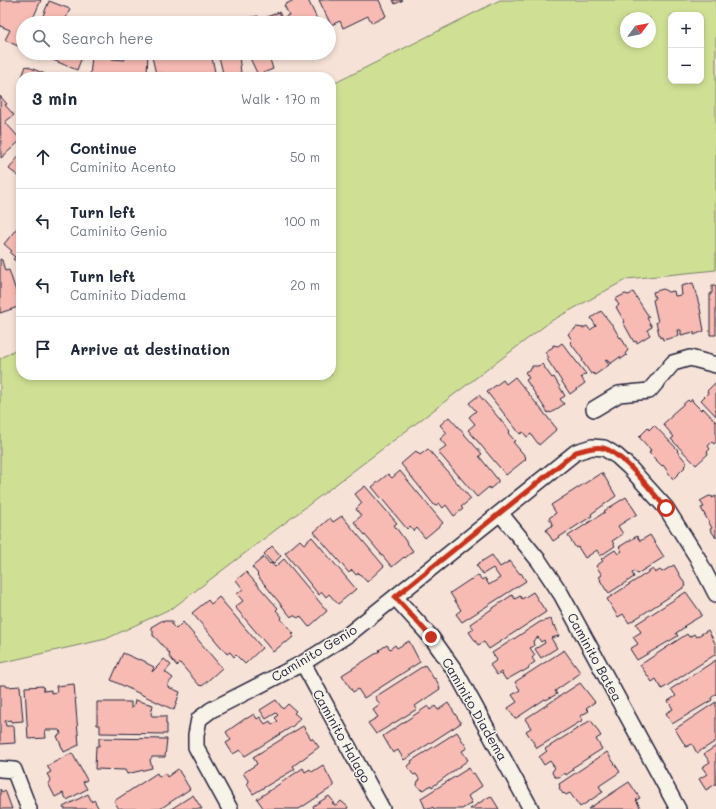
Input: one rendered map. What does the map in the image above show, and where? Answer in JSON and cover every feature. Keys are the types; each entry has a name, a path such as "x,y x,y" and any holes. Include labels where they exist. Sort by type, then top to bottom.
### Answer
{"street":[{"path":"594,409 619,394 649,391 673,363 690,358 716,365"},
{"name":"Caminito Genio","path":"230,809 196,747 196,735 199,719 211,710 303,663 349,634 576,452 592,447 604,448 629,466 666,508 697,557 716,594"},
{"name":"Caminito Batea","path":"500,513 539,561 561,594 678,809"},
{"name":"Caminito Diadema","path":"395,597 431,637 456,672 532,809"},
{"name":"Caminito Halago","path":"303,663 382,809"},
{"path":"7,770 29,809"}],"green space":[{"path":"500,0 716,0 716,270 627,279 551,321 174,607 106,639 0,663 0,359 16,349 16,380 336,380 336,82"}],"building":[{"path":"0,0 41,0 34,16 16,16 16,45 5,40 10,30 0,26"},
{"path":"294,0 308,0 316,16 287,16 289,15 284,5"},
{"path":"319,0 379,0 386,16 372,23 368,16 343,28 340,21 336,23 336,16 327,16"},
{"path":"393,0 403,0 395,4"},
{"path":"49,1 70,9 67,16 43,16"},
{"path":"279,12 281,16 270,16"},
{"path":"53,60 81,60 77,70"},
{"path":"92,60 148,60 147,72 90,72"},
{"path":"153,60 212,60 215,72 156,72"},
{"path":"220,60 239,60 241,72 223,72"},
{"path":"251,60 270,60 273,69 266,72 257,72"},
{"path":"26,66 40,72 24,72"},
{"path":"0,96 7,104 5,105 14,115 5,122 16,134 16,144 1,158"},
{"path":"16,160 16,174 9,169"},
{"path":"16,229 16,261 13,259 15,257 10,253 12,251 4,244"},
{"path":"0,259 2,260 5,271 9,270 16,291 16,308 0,313"},
{"path":"693,283 700,308 704,331 694,335 694,332 681,335 681,330 678,330 679,336 663,340 662,337 660,338 656,322 658,322 653,300 655,299 653,292 663,289 668,292 674,291 675,296 682,295 681,286"},
{"path":"712,286 716,286 716,335 710,335 710,294 712,293"},
{"path":"633,292 649,317 647,318 652,327 647,330 650,335 637,343 636,341 634,342 623,322 624,321 616,307 619,305 615,299 625,294 629,295"},
{"path":"601,311 620,338 621,337 628,350 625,354 627,355 621,359 620,357 610,364 607,359 605,360 609,365 595,375 593,373 591,374 582,361 583,360 570,342 572,340 568,334 576,327 583,328 587,326 590,330 596,326 591,318"},
{"path":"562,343 586,374 581,377 585,383 570,394 547,359 549,358 545,352 553,347 553,345 558,346"},
{"path":"542,364 552,378 554,377 565,396 560,399 564,404 551,413 548,413 526,380 529,378 525,372 532,368 532,366"},
{"path":"515,377 557,429 539,445 531,434 527,437 523,432 520,434 487,392 503,380 506,384"},
{"path":"715,383 716,385 716,416 701,400"},
{"path":"479,395 510,431 508,433 515,441 513,442 526,457 526,459 506,475 468,430 475,424 469,417 476,411 469,403"},
{"path":"692,399 701,410 703,408 716,422 716,442 714,444 712,442 708,446 710,449 707,452 708,454 696,465 671,439 674,437 663,424 688,400 690,402"},
{"path":"449,417 482,454 479,456 498,480 498,482 490,489 489,487 477,497 438,452 446,446 440,439 447,433 440,425"},
{"path":"654,425 678,450 677,451 687,463 673,479 663,465 662,466 649,453 651,450 639,437 648,428 649,430"},
{"path":"428,449 471,499 461,507 463,509 454,516 446,505 443,508 439,503 435,506 401,464 416,451 420,455"},
{"path":"400,471 443,523 425,538 417,528 414,531 410,526 407,529 372,487 388,474 392,478"},
{"path":"601,473 616,496 591,514 592,516 553,541 546,530 553,525 549,518 556,513 551,505"},
{"path":"365,486 397,523 394,525 413,551 392,567 354,522 361,516 356,509 362,503 355,494"},
{"path":"709,496 713,497 712,498 716,496 716,538 710,529 712,528 701,508 704,507 700,501"},
{"path":"626,497 637,514 618,526 623,534 612,541 615,546 600,556 597,550 585,558 568,536"},
{"path":"342,516 384,566 367,582 359,573 356,575 352,570 349,573 314,532 330,518 333,522"},
{"path":"650,535 664,557 637,574 635,571 632,573 634,577 609,593 600,580 599,577 602,575 596,566 603,561 601,559 615,550 618,554 622,551 619,547 637,536 640,541"},
{"path":"312,537 356,589 338,604 329,594 326,597 322,592 319,595 285,553 300,540 304,544"},
{"path":"272,546 281,556 273,564 264,554"},
{"path":"492,555 500,567 510,561 526,581 462,622 456,614 461,610 450,593 478,575 482,580 485,578 489,585 500,578 493,568 483,574 476,565"},
{"path":"264,557 275,567 284,559 327,611 309,627 300,616 298,618 293,615 291,617 257,575 258,574 252,567"},
{"path":"674,565 686,586 629,623 623,614 618,617 607,599 653,569 655,573 660,570 662,572"},
{"path":"246,572 278,608 276,610 282,617 281,619 294,634 292,635 293,637 286,643 285,642 273,652 235,607 243,601 237,594 243,589 236,580"},
{"path":"533,592 546,612 489,649 484,642 478,645 469,632 474,629 470,624 512,595 515,599 520,596 522,599"},
{"path":"686,592 701,613 701,616 684,626 685,627 676,633 678,636 637,660 630,649 638,644 633,637 641,632 636,624"},
{"path":"219,597 262,648 245,664 236,655 234,657 230,652 227,654 192,613 208,600 211,604"},
{"path":"551,619 559,636 551,638 557,648 541,658 535,649 545,643 544,640 541,642 538,637 533,641 534,646 530,648 535,655 532,658 535,662 529,666 529,668 506,680 501,672 497,675 490,665 497,660 492,653 540,622"},
{"path":"163,620 172,621 172,625 176,629 183,622 222,668 202,686 200,686 180,663 177,666 169,656 170,654 153,636 151,627"},
{"path":"708,630 716,645 716,654 662,689 656,679 652,682 640,665 687,634 689,637 694,634 696,637"},
{"path":"409,641 420,662 364,698 358,689 353,692 342,675 387,645 390,649 395,645 397,648"},
{"path":"564,650 580,672 579,674 555,691 557,694 546,700 545,699 515,719 508,708 517,702 512,695 520,690 515,682"},
{"path":"123,653 139,660 140,659 154,667 152,672 164,659 171,665 165,672 173,678 168,684 168,687 180,692 174,710 111,680"},
{"path":"716,660 716,694 711,698 712,700 672,724 666,713 673,709 668,701 676,696 671,689"},
{"path":"425,665 434,679 435,678 440,689 415,706 417,709 376,734 368,723 378,717 373,710 380,705 375,697"},
{"path":"580,683 595,702 586,708 589,711 580,716 583,720 537,748 526,731 531,728 525,719"},
{"path":"74,684 79,745 64,752 57,736 61,734 60,730 45,730 46,738 28,739 25,687 43,686 44,691 51,690 51,693 57,692 56,686"},
{"path":"0,685 6,685 7,687 20,686 23,721 5,721 6,726 14,726 15,743 0,744"},
{"path":"135,700 153,705 152,716 166,716 167,734 100,733 100,725 97,725 97,702 131,702 131,709"},
{"path":"276,700 283,709 288,704 296,711 294,713 300,718 293,726 245,756 240,750 233,754 226,743 231,740 226,732 254,714 257,719 260,717 265,724 270,721 272,725 278,721 275,718 278,715 276,713 266,719 260,710"},
{"path":"716,702 716,741 697,753 692,744 686,747 675,729"},
{"path":"448,703 461,723 404,760 398,750 393,753 383,736 428,706 430,710 435,706 438,710"},
{"path":"591,720 601,736 596,739 602,749 572,768 573,770 566,775 565,773 559,777 555,777 552,773 555,768 550,761 544,765 539,757 547,751 545,749"},
{"path":"303,726 311,739 312,738 319,747 293,766 295,769 253,794 247,784 249,782 243,773 257,764 253,757"},
{"path":"457,732 467,748 462,751 468,760 432,787 431,785 424,790 420,789 417,785 418,781 420,780 407,766 412,763 411,761"},
{"path":"99,738 167,739 165,757 152,757 150,760 152,768 127,774 125,770 95,769 96,746 99,746"},
{"path":"716,746 716,784 706,790 699,779 707,774 702,767 710,762 704,754"},
{"path":"607,752 620,772 599,786 603,792 580,807 570,793 566,795 564,793 563,794 559,788 559,784"},
{"path":"72,753 87,780 83,782 87,789 67,800 63,793 55,797 48,783 51,781 47,774 51,772 47,766"},
{"path":"323,765 334,786 299,809 264,809 257,799 303,768 305,772 310,769 312,772"},
{"path":"469,768 482,786 468,796 472,803 462,809 434,809 433,807 430,809 425,808 421,798"},
{"path":"178,769 190,789 160,809 119,809 114,801 157,773 159,777 165,773 167,777"},
{"path":"629,782 640,798 636,800 640,807 639,809 588,809"},
{"path":"0,789 2,792 5,790 12,809 0,809"},
{"path":"88,794 92,802 94,800 99,809 64,809 63,807"},
{"path":"193,795 202,809 171,809"},
{"path":"329,796 334,802 332,803 336,806 341,801 348,807 347,809 314,809 313,806"},
{"path":"491,796 499,809 470,809 487,798"}],"route":[{"path":"431,637 395,597 576,452 592,447 604,448 617,456 629,466 666,508"}]}
